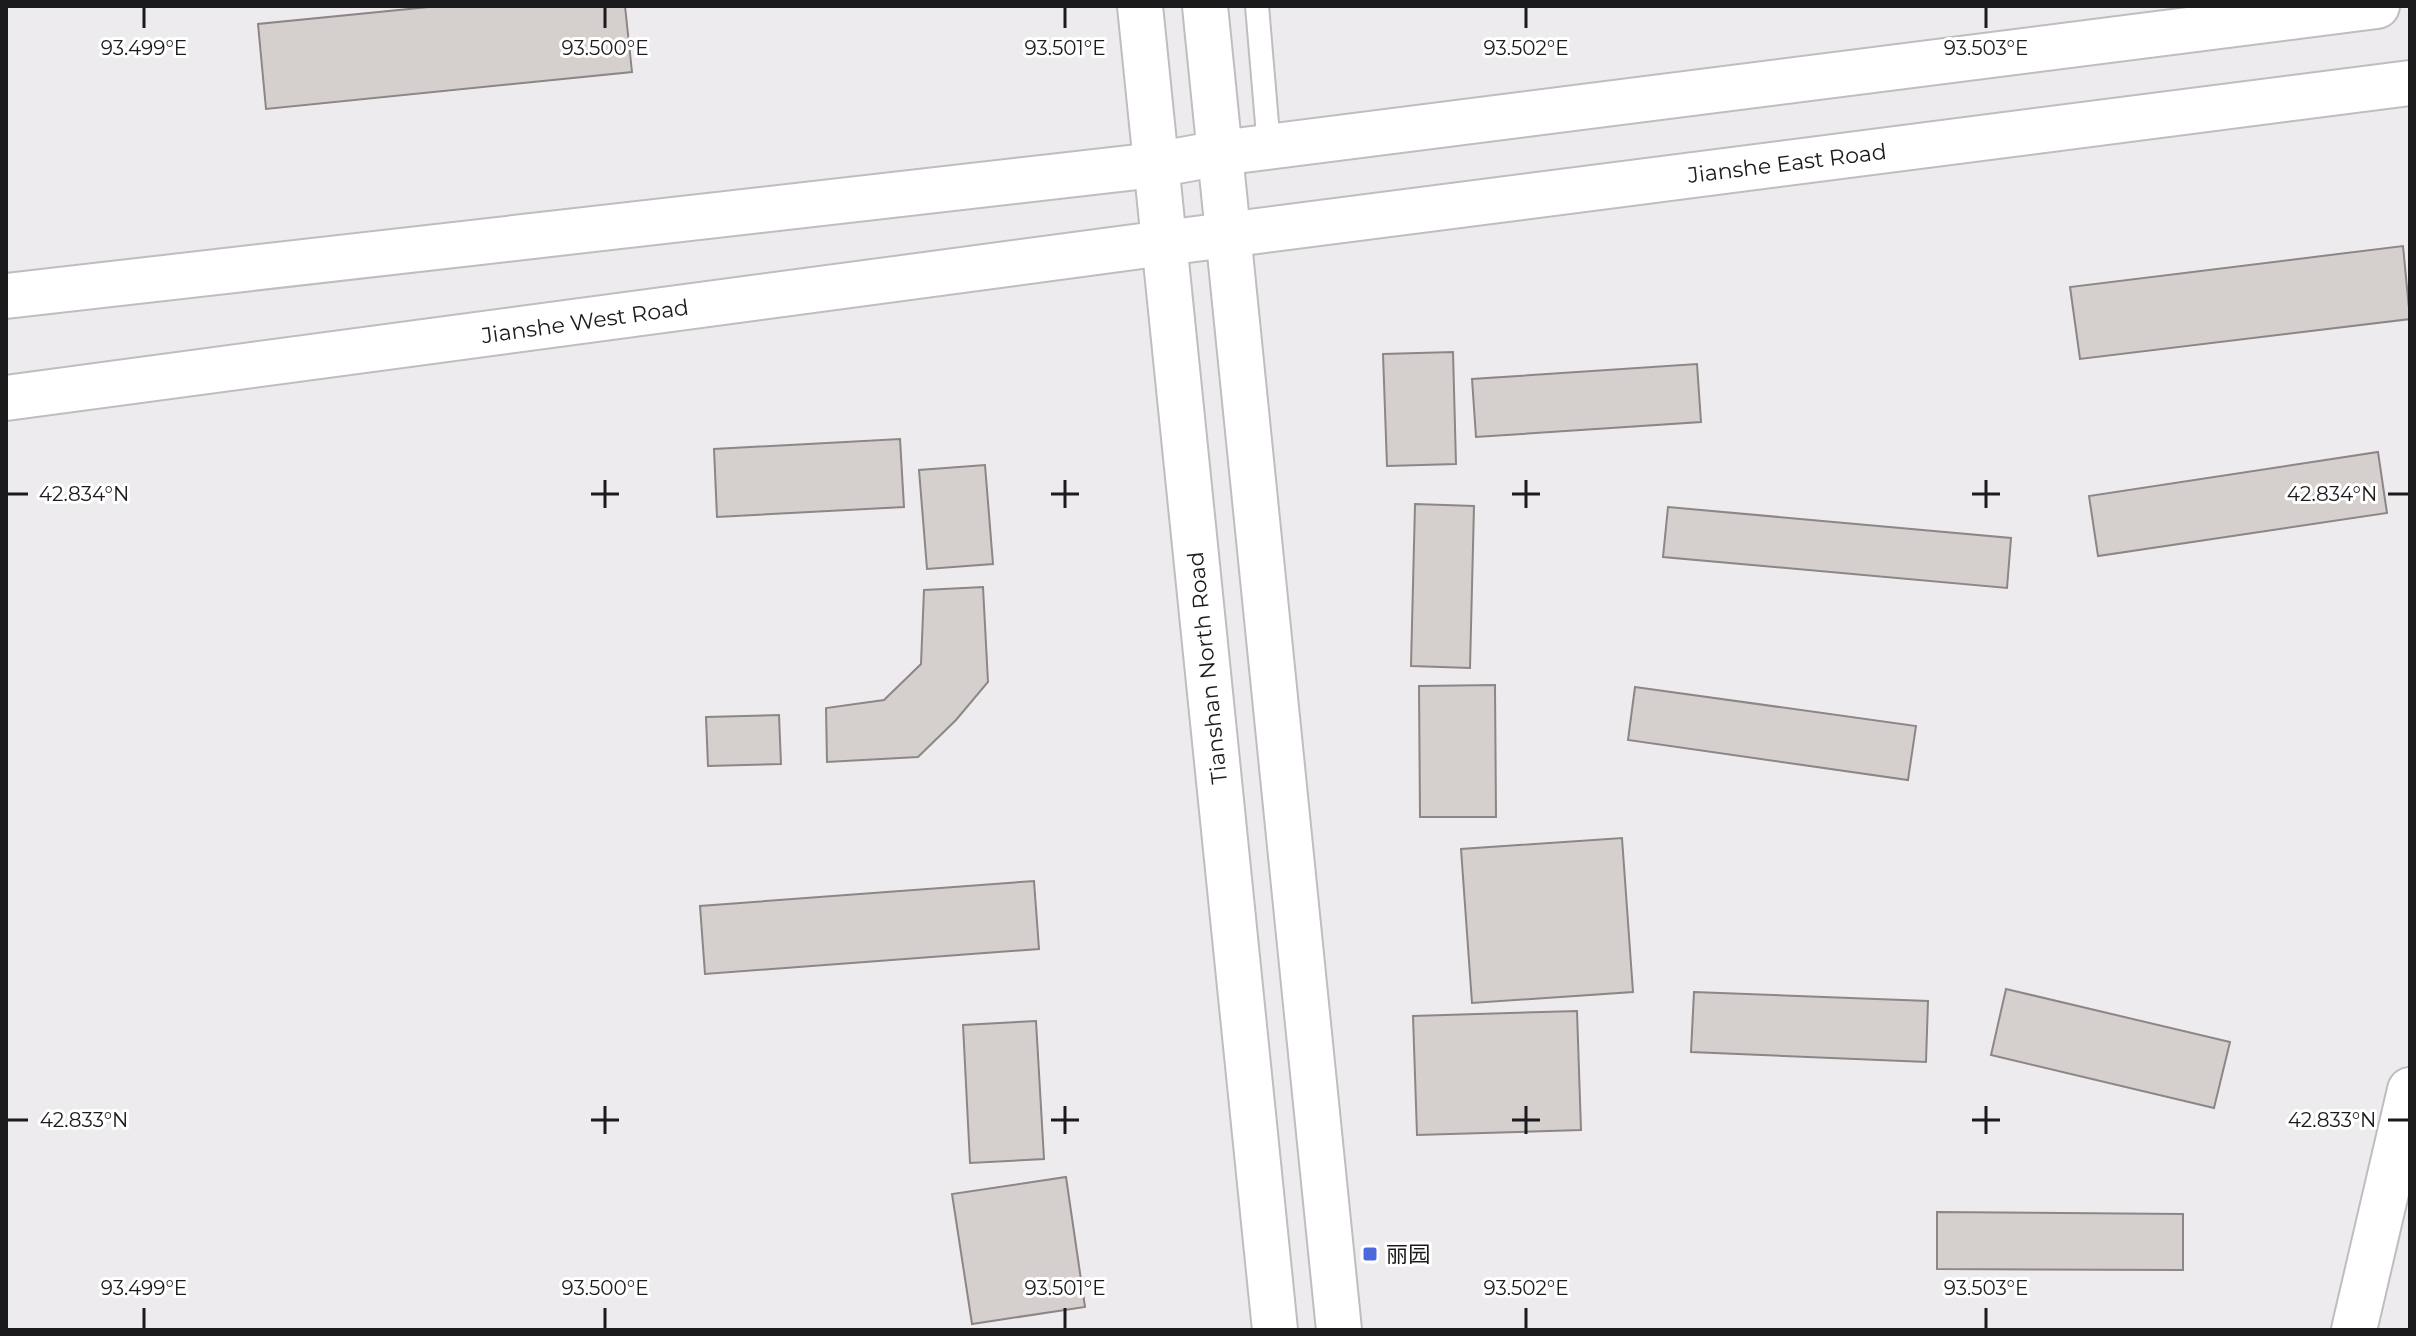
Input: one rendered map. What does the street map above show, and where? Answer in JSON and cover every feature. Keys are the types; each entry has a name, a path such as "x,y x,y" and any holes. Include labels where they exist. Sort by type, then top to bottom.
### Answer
{"main road":[{"name":"Tianshan North Road","path":"1140,6 1275,1330"},
{"path":"1205,6 1339,1330"},
{"path":"6,296 1155,165 1220,153 2377,6"},
{"name":"Jianshe East Road","path":"1164,243 2410,83"},
{"name":"Jianshe West Road","path":"6,398 1164,243"},
{"path":"2354,1330 2410,1090"}],"lane":[{"path":"1257,6 1269,147"}],"building":[{"path":"439,6 625,6 632,72 266,109 258,24"},
{"path":"2403,246 2410,319 2080,359 2070,287"},
{"path":"1453,352 1456,464 1387,466 1383,354"},
{"path":"1697,364 1701,422 1476,437 1472,379"},
{"path":"900,439 904,507 717,517 714,449"},
{"path":"2378,452 2387,513 2098,556 2089,496"},
{"path":"985,465 993,564 927,569 919,470"},
{"path":"1415,504 1474,506 1470,668 1411,666"},
{"path":"1668,507 2011,538 2007,588 1663,557"},
{"path":"983,587 988,682 956,720 918,757 827,762 826,708 884,700 921,664 924,590"},
{"path":"1495,685 1496,817 1420,817 1419,686"},
{"path":"1635,687 1916,726 1908,780 1628,740"},
{"path":"779,715 781,764 708,766 706,717"},
{"path":"1622,838 1633,992 1472,1003 1461,849"},
{"path":"1034,881 1039,949 705,974 700,906"},
{"path":"2006,989 2230,1042 2214,1108 1991,1055"},
{"path":"1694,992 1928,1001 1926,1062 1691,1052"},
{"path":"1577,1011 1581,1130 1417,1135 1413,1016"},
{"path":"1036,1021 1044,1159 970,1163 963,1025"},
{"path":"1066,1177 1085,1307 972,1324 952,1194"},
{"path":"1937,1212 2183,1214 2183,1270 1937,1269"}],"place":[{"name":"丽园","path":"1370,1254"}]}
